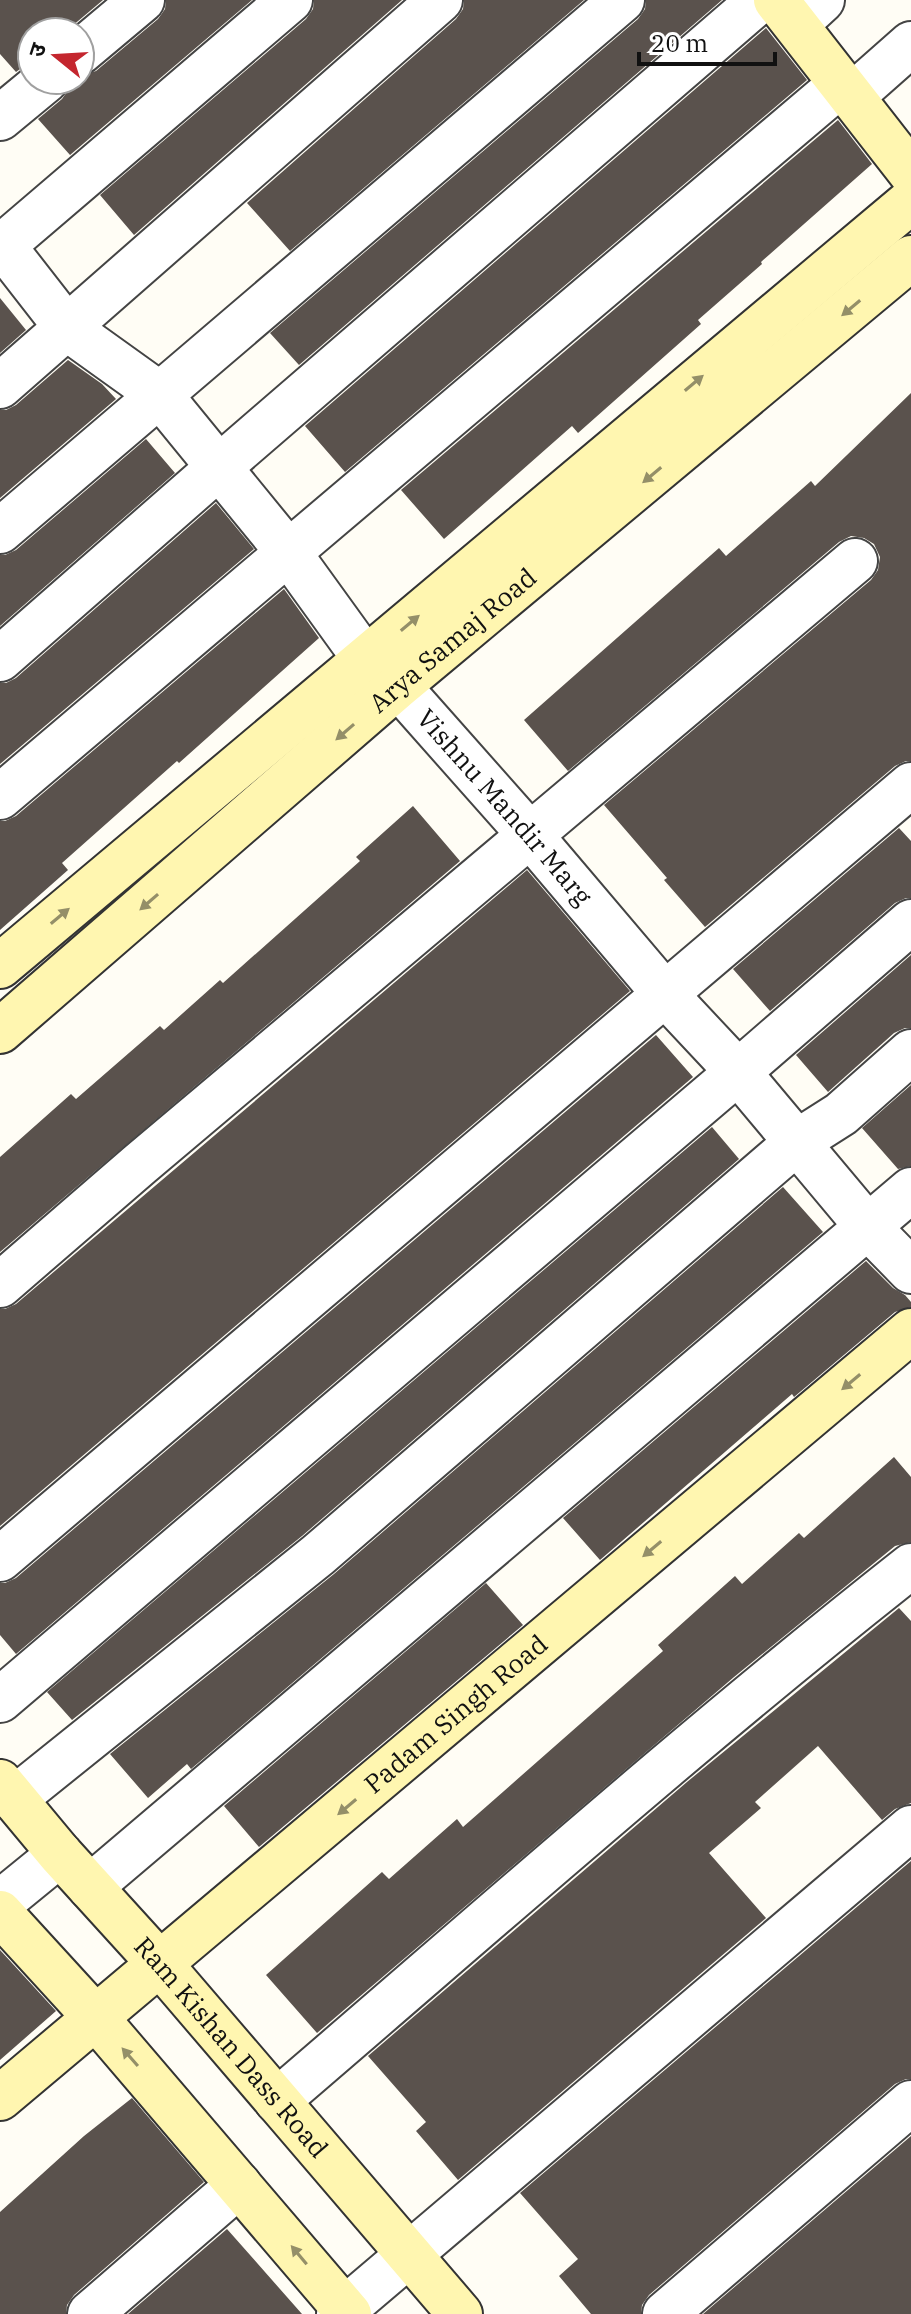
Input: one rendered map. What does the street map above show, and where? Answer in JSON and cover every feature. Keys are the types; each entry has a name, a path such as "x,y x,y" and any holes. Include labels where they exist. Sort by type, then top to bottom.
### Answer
{"street":[{"path":"96,39 142,0"},
{"path":"1,246 290,0"},
{"path":"0,386 440,0"},
{"path":"0,531 622,0"},
{"path":"0,659 760,0"},
{"path":"798,8 846,90 911,173"},
{"path":"0,797 288,552 846,90 911,44"},
{"path":"0,118 27,96"},
{"path":"0,966 382,673 911,201"},
{"name":"Vishnu Mandir Marg","path":"1,246 67,328 159,394 382,673 530,835 664,993 738,1072 867,1226 911,1271"},
{"name":"Arya Samaj Road","path":"0,1031 382,673 911,258"},
{"path":"0,1285 855,561"},
{"path":"0,1559 911,785"},
{"path":"0,1700 911,922"},
{"path":"7,1791 318,1555 797,1142 841,1114 911,1052"},
{"path":"90,1887 911,1190"},
{"name":"Padam Singh Road","path":"0,2098 911,1331"},
{"path":"277,2101 591,1831 838,1623 911,1566"},
{"name":"Ram Kishan Dass Road","path":"7,1791 460,2314"},
{"path":"0,1913 96,2018 344,2312 911,1828"},
{"path":"0,1903 60,1854"},
{"path":"665,2314 911,2103"},
{"path":"90,2314 239,2185"}],"building":[{"path":"0,0 103,0 84,16 16,16 16,72 0,54"},
{"path":"166,0 252,0 70,155 38,119 64,96 96,96 96,71 158,19 165,9"},
{"path":"314,0 402,0 134,235 100,195 306,19 313,9"},
{"path":"464,0 584,0 290,251 247,203 456,19 463,9"},
{"path":"646,0 722,0 299,365 270,333 638,19 645,9"},
{"path":"766,28 807,80 345,472 305,426"},
{"path":"838,120 872,164 761,262 698,320 701,324 578,433 572,426 444,539 401,490"},
{"path":"0,298 26,330 0,353"},
{"path":"68,360 102,384 116,399 0,498 0,410 16,405"},
{"path":"911,393 911,761 895,766 705,927 604,805 871,580 878,570 880,557 874,544 851,536 839,542 568,771 524,720 719,548 726,556 811,481 815,486"},
{"path":"146,439 175,473 0,626 0,555 16,550"},
{"path":"216,503 254,549 0,764 0,683 16,678"},
{"path":"284,589 319,638 62,863 68,870 0,930 0,821 16,816"},
{"path":"413,806 460,861 0,1252 0,1157 71,1094 76,1099 160,1026 164,1030 220,980 223,983 360,861 356,857"},
{"path":"899,828 911,841 911,898 895,903 770,1011 733,969"},
{"path":"527,870 630,991 0,1526 0,1309 16,1304"},
{"path":"911,955 911,1028 894,1033 828,1092 796,1055"},
{"path":"656,1035 693,1077 16,1654 0,1635 0,1583 16,1578"},
{"path":"911,1085 911,1166 898,1169 862,1128"},
{"path":"712,1127 739,1159 302,1536 72,1720 47,1692"},
{"path":"783,1187 823,1232 191,1769 187,1764 148,1798 110,1754 334,1574"},
{"path":"866,1261 893,1288 905,1295 911,1307 895,1312 794,1397 792,1394 600,1560 563,1518"},
{"path":"894,1457 911,1477 911,1542 895,1546 734,1677 317,2033 266,1975 382,1872 389,1879 457,1819 463,1827 663,1651 658,1645 735,1576 742,1584 799,1533 804,1538"},
{"path":"486,1583 523,1625 259,1847 224,1806"},
{"path":"899,1608 911,1621 911,1803 895,1809 882,1820 818,1746 755,1802 761,1808 709,1853 766,1918 458,2180 416,2131 426,2122 368,2056 687,1782"},
{"path":"911,1861 911,2079 895,2084 649,2295 642,2305 641,2314 591,2314 559,2276 578,2259 520,2193"},
{"path":"0,1950 56,2011 0,2060"},
{"path":"132,2098 204,2182 74,2295 67,2305 66,2314 0,2314 0,2212 84,2136"},
{"path":"911,2136 911,2314 703,2314"},
{"path":"227,2229 302,2314 128,2314"}]}
